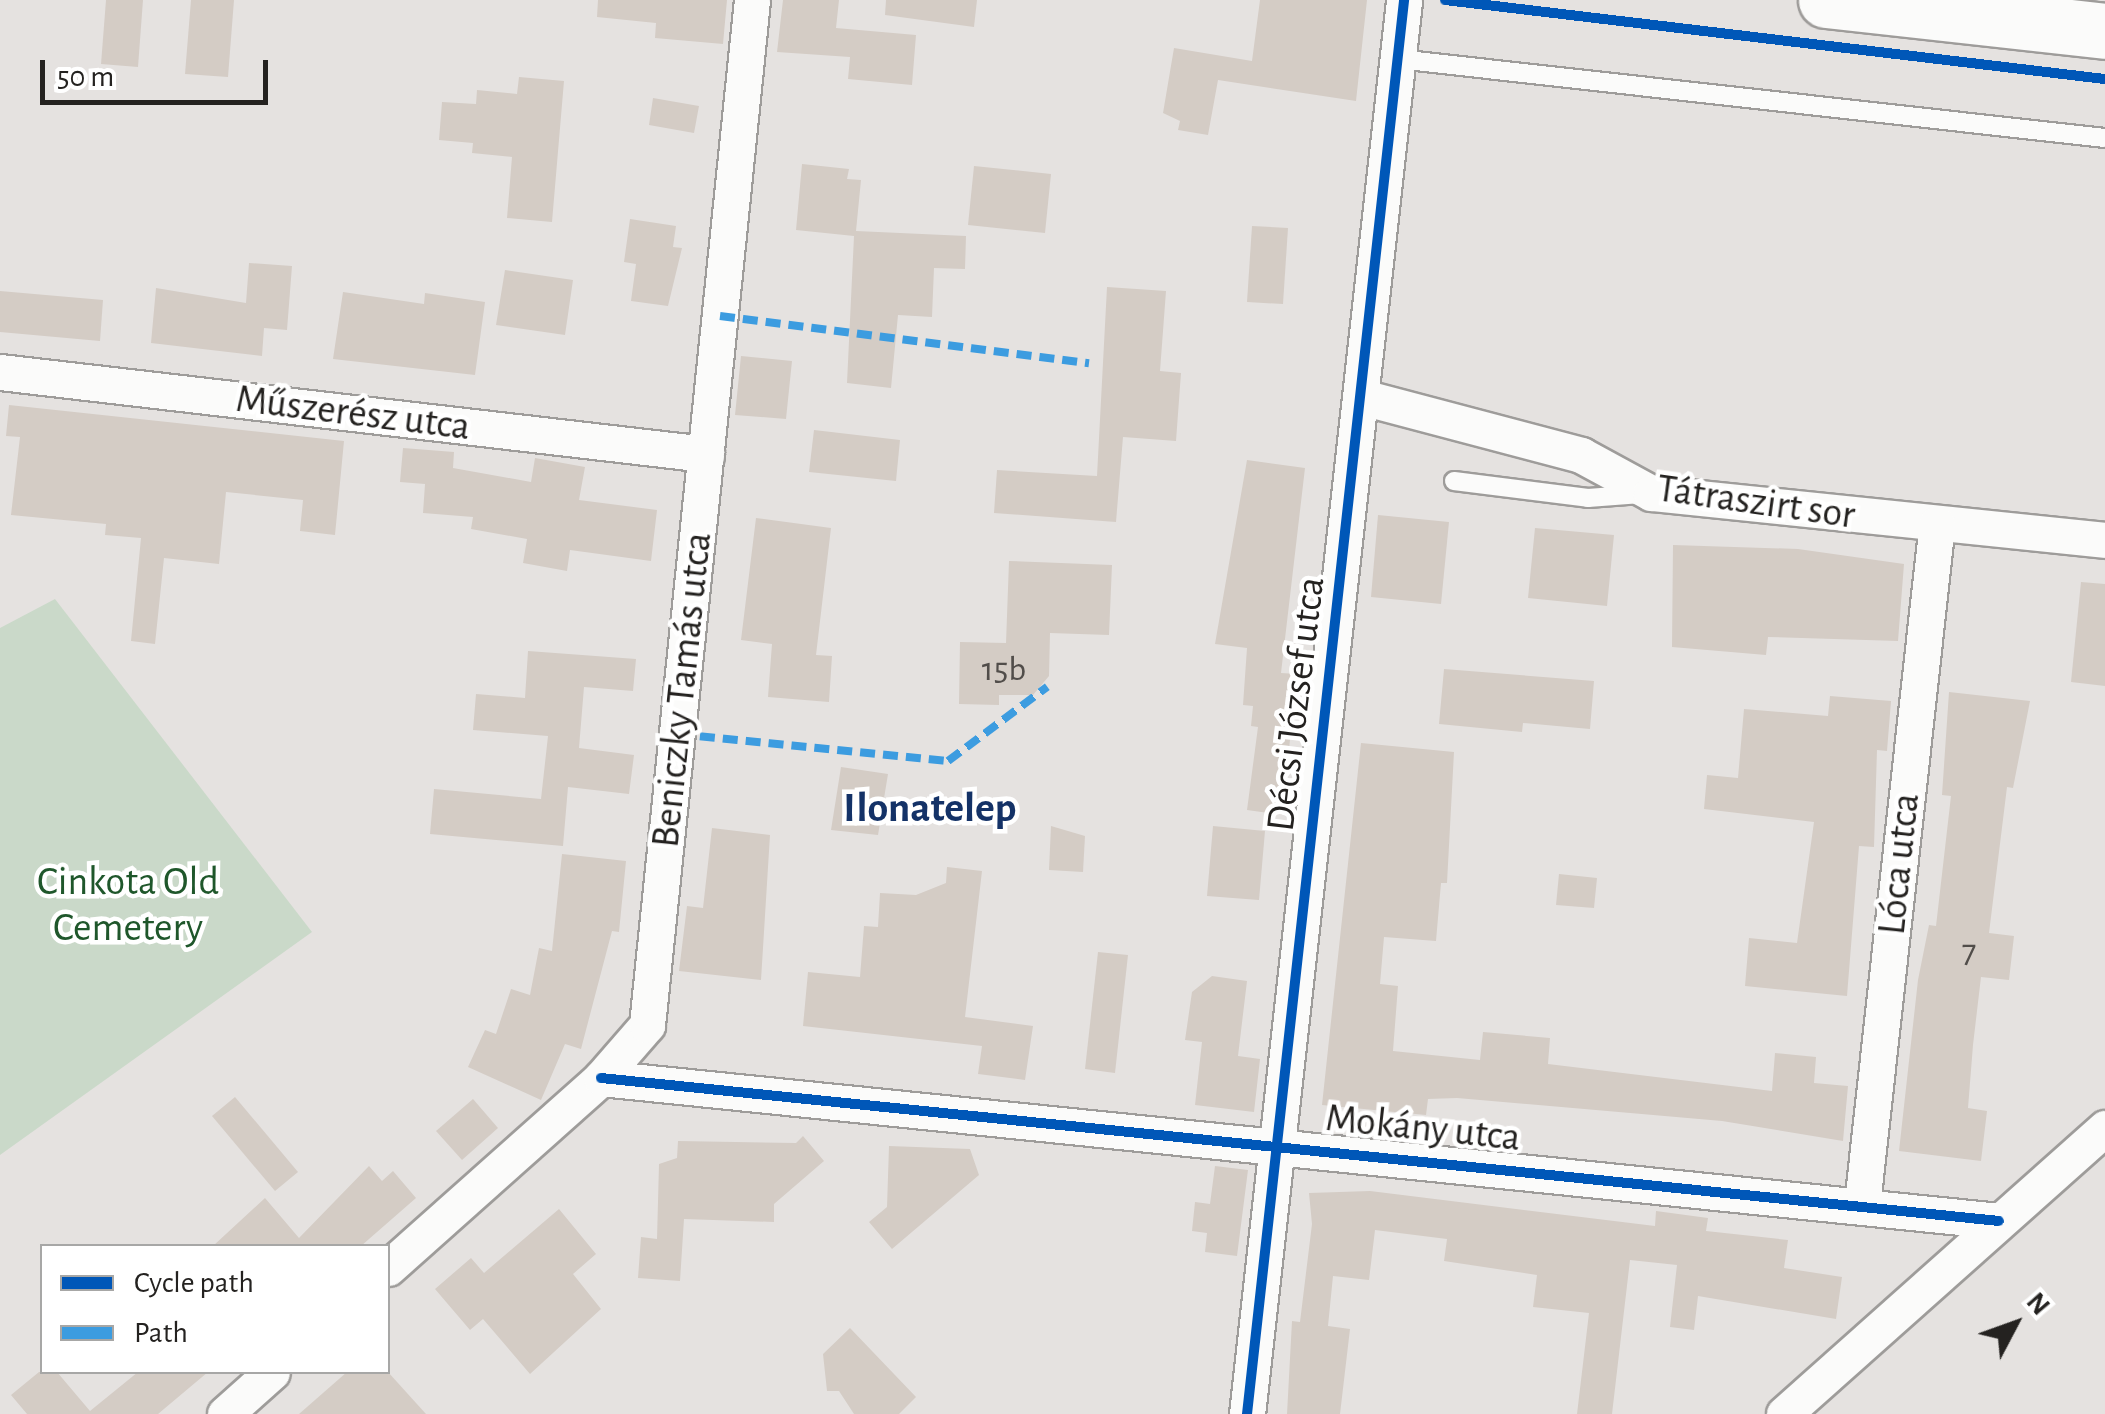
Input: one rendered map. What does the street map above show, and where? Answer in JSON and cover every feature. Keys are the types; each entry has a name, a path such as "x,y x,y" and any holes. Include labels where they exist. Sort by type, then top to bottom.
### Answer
{"main road":[{"path":"1826,0 2105,31"}],"street":[{"name":"Beniczky Tamás utca","path":"390,1266 601,1078 647,1025 752,0"},
{"name":"Décsi József utca","path":"1247,1414 1274,1142 1362,397 1404,0"},
{"name":"Műszerész utca","path":"0,372 706,454"},
{"name":"Tátraszirt sor","path":"1362,397 1581,455 1651,493 2105,540"},
{"name":"Lóca utca","path":"1862,1204 1937,523"},
{"name":"Mokány utca","path":"601,1078 1274,1142 1999,1222"},
{"path":"1784,1414 2105,1128"},
{"path":"224,1414 270,1374"}],"lane":[{"path":"1398,58 2105,138"},
{"path":"1454,481 1588,498 1651,493"}],"green space":[{"name":"Cinkota Old Cemetery","path":"55,599 312,932 0,1155 0,628"}],"building":[{"path":"106,0 143,0 138,67 101,64"},
{"path":"191,0 234,0 228,77 185,74"},
{"path":"598,0 727,0 723,44 655,38 656,23 597,17"},
{"path":"783,0 839,0 836,28 916,35 912,85 848,79 850,57 777,52"},
{"path":"886,0 977,0 974,27 885,15"},
{"path":"1260,0 1367,0 1356,101 1218,80 1208,135 1178,130 1180,121 1163,113 1174,48 1252,61"},
{"path":"519,77 564,81 552,222 507,218 512,157 472,153 473,143 439,140 442,102 476,104 477,90 517,94"},
{"path":"653,98 699,106 694,133 649,125"},
{"path":"802,164 849,169 847,179 861,180 856,231 966,236 965,269 934,268 932,317 898,315 891,388 847,383 854,236 796,230"},
{"path":"974,166 1051,174 1045,233 968,225"},
{"path":"630,219 676,226 673,247 682,248 668,306 631,301 636,264 624,262"},
{"path":"1252,226 1288,228 1283,304 1247,302"},
{"path":"249,263 292,266 287,330 264,328 262,356 151,343 156,288 246,303"},
{"path":"505,270 573,280 565,335 496,325"},
{"path":"1107,287 1166,291 1160,371 1181,373 1176,441 1123,437 1116,522 994,513 997,470 1097,476"},
{"path":"0,291 103,300 100,341 0,332"},
{"path":"343,292 424,304 425,293 485,302 475,375 333,359"},
{"path":"741,356 792,361 786,419 735,415"},
{"path":"9,405 344,441 335,535 300,531 303,500 226,492 219,564 164,558 155,644 131,641 141,538 105,535 106,524 11,515 20,437 6,436"},
{"path":"814,430 900,440 896,481 809,472"},
{"path":"403,448 454,452 453,468 531,482 535,458 585,467 579,500 657,510 651,561 570,550 567,571 523,563 527,539 471,529 473,517 423,513 425,484 400,482"},
{"path":"1247,460 1305,468 1281,673 1297,674 1282,815 1247,810 1258,727 1251,726 1253,706 1243,705 1247,648 1215,644"},
{"path":"1378,515 1449,522 1441,604 1371,597"},
{"path":"756,518 831,528 816,655 832,656 829,702 768,697 772,644 741,640"},
{"path":"1535,528 1614,535 1607,606 1528,598"},
{"path":"1673,545 1798,549 1904,564 1898,641 1768,637 1766,655 1672,647"},
{"path":"1009,561 1112,565 1109,635 1050,633 1049,676 1033,695 999,695 999,705 959,704 960,642 1006,643"},
{"path":"2081,582 2105,584 2105,686 2071,682"},
{"path":"528,651 636,659 633,691 584,687 579,748 634,755 629,794 568,787 563,846 430,834 434,789 541,799 548,736 473,730 476,694 525,698"},
{"path":"1444,669 1594,681 1590,729 1523,723 1522,732 1439,724"},
{"path":"1949,692 2030,701 2013,788 2007,787 1989,933 2014,936 2009,980 1981,977 1973,1045 1968,1108 1987,1111 1981,1161 1899,1151 1918,980 1929,925 1936,926 1951,796 1942,795"},
{"path":"1830,696 1891,701 1887,751 1877,750 1874,847 1859,846 1847,996 1745,986 1749,938 1797,943 1814,822 1704,809 1707,775 1738,778 1744,709 1828,716"},
{"path":"1361,743 1454,752 1447,883 1441,883 1436,941 1384,937 1380,984 1398,986 1393,1051 1480,1060 1483,1032 1550,1038 1548,1064 1772,1091 1775,1053 1816,1057 1814,1083 1848,1086 1843,1141 1722,1121 1457,1098 1428,1099 1426,1115 1322,1105"},
{"path":"841,767 888,774 878,835 831,830"},
{"path":"1051,826 1085,836 1083,872 1049,870"},
{"path":"1213,826 1265,831 1259,900 1207,896"},
{"path":"712,828 770,835 761,980 679,971 687,906 703,908"},
{"path":"562,854 626,861 619,932 612,931 581,1049 565,1044 541,1100 468,1067 485,1030 496,1034 511,989 530,995 539,948 552,951"},
{"path":"947,867 982,871 965,1017 1033,1026 1025,1080 978,1074 982,1046 803,1026 808,972 860,977 864,926 878,927 880,893 916,895 946,883"},
{"path":"1559,874 1597,878 1594,908 1556,905"},
{"path":"1098,952 1128,955 1115,1073 1085,1069"},
{"path":"1212,976 1247,981 1238,1056 1260,1059 1254,1112 1195,1105 1202,1042 1185,1040 1192,992"},
{"path":"235,1097 298,1172 275,1191 212,1116"},
{"path":"473,1099 498,1128 462,1160 436,1131"},
{"path":"803,1136 824,1161 774,1204 774,1222 684,1219 680,1281 638,1278 641,1237 657,1239 659,1164 677,1158 678,1141 796,1143"},
{"path":"889,1146 970,1149 979,1175 892,1249 869,1222 887,1207"},
{"path":"369,1166 382,1181 393,1171 416,1198 363,1244 215,1244 265,1198 299,1238"},
{"path":"1215,1166 1248,1170 1237,1256 1205,1252 1207,1233 1192,1231 1195,1202 1210,1204"},
{"path":"1370,1191 1655,1226 1656,1211 1708,1218 1706,1231 1788,1240 1784,1268 1842,1277 1836,1319 1698,1296 1694,1330 1670,1327 1677,1265 1630,1260 1612,1414 1577,1414 1589,1313 1533,1307 1537,1275 1444,1261 1447,1239 1375,1230 1369,1280 1333,1276 1328,1326 1350,1329 1340,1414 1287,1414 1292,1321 1300,1322 1312,1224 1309,1193"},
{"path":"559,1209 596,1254 573,1274 601,1309 530,1374 483,1319 470,1330 435,1289 471,1258 484,1273"},
{"path":"850,1328 916,1397 899,1414 854,1414 839,1391 827,1391 823,1354"},
{"path":"39,1372 59,1374 90,1411 136,1374 206,1374 158,1414 27,1414 11,1395"},
{"path":"345,1374 390,1374 426,1414 299,1414"}],"marked path":[{"path":"720,316 1089,363"},
{"path":"677,734 948,761 1047,687"}],"cycle path":[{"path":"1247,1414 1404,0"},
{"path":"1445,0 2105,79"},
{"path":"601,1078 1999,1221"}],"district":[{"name":"Ilonatelep","path":"930,808"}]}
